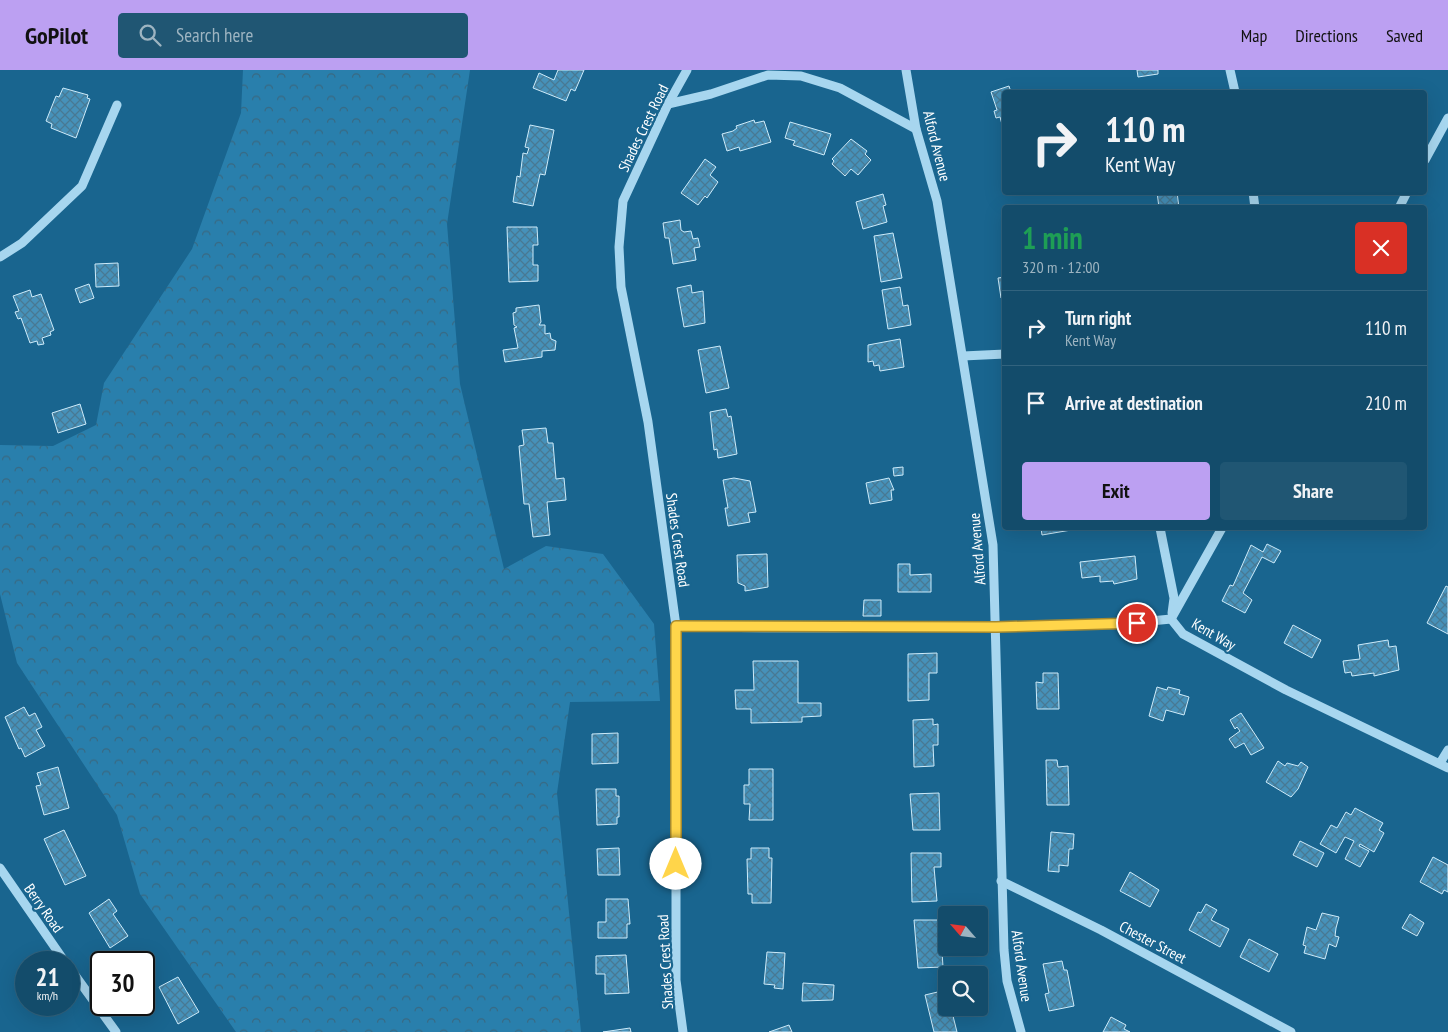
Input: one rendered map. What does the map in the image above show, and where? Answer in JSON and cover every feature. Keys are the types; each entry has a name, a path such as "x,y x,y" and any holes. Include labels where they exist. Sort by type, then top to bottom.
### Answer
{"street":[{"name":"Shades Crest Road","path":"683,1032 676,980 676,626 648,422 621,287 620,247 623,201 668,104 687,70"},
{"name":"Alford Avenue","path":"906,70 916,129 937,201 993,545 1000,882 1007,981 1021,1032"},
{"path":"1230,70 1235,90"},
{"path":"668,104 711,94 768,74 801,76 840,88 916,129"},
{"path":"0,257 22,243 82,186 117,105"},
{"path":"1427,156 1448,118"},
{"path":"963,356 1002,354"},
{"path":"1160,530 1174,598 1171,619"},
{"path":"1171,619 1221,530"},
{"name":"Kent Way","path":"676,626 996,627 1120,624 1171,619 1183,634 1286,690 1444,766"},
{"path":"1444,766 1448,750"},
{"name":"Berry Road","path":"0,868 57,951"},
{"name":"Chester Street","path":"1000,882 1102,930 1291,1032"},
{"path":"80,982 116,1032"}],"green space":[{"path":"243,70 470,70 447,224 460,384 504,569 546,546 603,554 654,624 660,701 570,702 557,793 581,1032 236,1032 140,894 117,815 17,663 0,594 0,445 53,446 96,425 104,383 192,249 241,113"}],"building":[{"path":"558,70 584,70 575,91 571,89 566,101 533,88 539,73 554,80"},
{"path":"1137,70 1158,70 1158,74 1138,77"},
{"path":"1009,86 1010,90 1002,90 1002,124 1000,117 996,118 994,111 997,110 991,92"},
{"path":"63,88 88,95 87,98 90,99 76,138 51,128 52,124 46,121 56,96 59,97"},
{"path":"754,120 755,123 764,121 771,142 740,151 739,147 727,151 722,134 733,131 737,128 736,126"},
{"path":"790,122 831,134 824,155 793,145 795,141 785,138"},
{"path":"530,125 554,130 545,175 540,174 533,206 513,202 517,176 520,177 523,153 527,154 529,148 525,147"},
{"path":"851,139 867,151 865,154 871,160 858,175 851,169 845,176 832,164 834,161 832,159"},
{"path":"705,159 716,167 710,175 718,182 707,198 705,196 698,205 681,193"},
{"path":"883,194 886,205 883,206 887,222 863,229 856,202"},
{"path":"1157,195 1177,195 1179,205 1159,205"},
{"path":"680,220 681,230 684,232 691,231 693,239 698,238 700,247 694,248 696,260 673,264 669,238 665,238 663,223"},
{"path":"507,227 537,227 538,245 533,245 533,265 538,265 538,281 509,282"},
{"path":"893,233 902,278 881,282 874,236"},
{"path":"118,263 119,286 96,287 95,264"},
{"path":"1002,277 1001,298 998,278"},
{"path":"89,284 94,298 80,303 75,289"},
{"path":"691,285 692,293 703,291 705,323 684,327 677,288"},
{"path":"900,287 903,306 908,305 911,325 888,329 882,290"},
{"path":"30,290 32,297 41,294 54,330 50,332 51,335 42,338 44,344 38,345 37,341 30,343 21,318 18,319 15,312 19,311 13,296"},
{"path":"539,305 541,322 539,325 545,325 545,334 550,333 551,339 556,341 555,350 542,351 542,357 505,362 503,350 518,348 514,328 517,327 514,325 513,313 516,312 516,308"},
{"path":"900,339 904,367 880,371 879,365 874,366 873,361 868,362 868,345"},
{"path":"720,346 729,388 706,393 698,350"},
{"path":"80,404 86,424 58,433 52,413"},
{"path":"726,409 728,417 731,416 737,454 718,458 717,449 714,450 710,412"},
{"path":"546,428 548,443 553,443 556,479 564,478 566,500 547,502 550,535 533,537 529,504 524,504 519,446 524,445 522,430"},
{"path":"903,467 903,475 894,476 893,468"},
{"path":"734,478 750,481 756,512 748,513 750,522 728,526 725,508 728,508 723,480"},
{"path":"889,478 894,490 891,490 892,500 870,504 866,483"},
{"path":"1041,530 1071,530 1042,535"},
{"path":"1267,544 1281,551 1274,563 1262,557 1243,593 1252,600 1245,613 1222,601 1230,585 1233,586 1251,545 1263,552"},
{"path":"767,554 768,587 745,591 745,586 738,583 737,555"},
{"path":"1135,556 1137,579 1114,584 1113,581 1100,582 1100,576 1082,578 1080,562"},
{"path":"898,564 910,564 910,575 931,574 931,592 898,592"},
{"path":"1446,586 1448,587 1448,634 1427,623"},
{"path":"864,600 881,600 881,616 863,616"},
{"path":"1293,625 1321,640 1312,658 1284,643"},
{"path":"1388,640 1389,647 1396,646 1399,670 1374,676 1374,673 1352,676 1351,672 1345,673 1343,661 1360,659 1358,645"},
{"path":"937,653 937,673 929,673 929,700 908,701 908,654"},
{"path":"753,661 798,661 798,703 821,703 821,716 802,717 802,722 751,723 751,709 736,709 735,690 754,690"},
{"path":"1043,673 1058,673 1059,709 1037,709 1036,682 1043,683"},
{"path":"1157,687 1167,690 1168,687 1180,690 1179,694 1189,697 1184,715 1166,710 1163,721 1149,716"},
{"path":"24,707 29,716 35,713 42,727 36,730 45,746 25,757 21,748 19,749 5,717"},
{"path":"1241,713 1264,748 1251,755 1244,743 1235,748 1229,739 1240,731 1237,727 1235,729 1230,720"},
{"path":"933,719 933,725 938,724 938,745 933,745 934,766 914,767 913,720"},
{"path":"618,733 618,763 592,764 592,734"},
{"path":"1046,760 1057,760 1058,767 1068,766 1069,805 1047,805"},
{"path":"1278,761 1285,766 1287,763 1298,766 1301,762 1308,767 1298,789 1291,797 1266,782"},
{"path":"58,767 69,808 44,815 36,786 41,785 37,773"},
{"path":"749,769 773,769 773,820 749,820 750,804 744,804 744,785 749,785"},
{"path":"596,789 616,789 616,796 619,796 617,824 597,825"},
{"path":"939,793 940,830 913,830 910,794"},
{"path":"1355,808 1383,823 1379,830 1384,833 1374,852 1360,844 1359,846 1369,851 1360,867 1345,859 1354,841 1345,837 1336,853 1320,844 1331,825 1337,828 1346,812 1351,815"},
{"path":"64,830 86,876 65,885 44,839"},
{"path":"1051,832 1074,834 1073,849 1069,849 1068,866 1059,865 1059,872 1048,871"},
{"path":"1300,841 1324,853 1317,867 1293,855"},
{"path":"619,848 620,875 598,875 597,849"},
{"path":"751,848 769,848 769,858 772,858 771,903 752,903 752,894 748,894 747,859 751,859"},
{"path":"911,853 941,853 941,867 934,867 937,901 912,902"},
{"path":"1433,857 1448,865 1448,892 1444,890 1442,894 1420,882"},
{"path":"1130,872 1159,890 1150,907 1120,891"},
{"path":"109,899 117,911 113,914 128,936 110,948 89,913"},
{"path":"606,899 628,899 630,924 627,924 627,938 598,938 598,922 606,922"},
{"path":"1206,904 1217,910 1211,920 1229,929 1220,947 1189,930 1198,912 1201,913"},
{"path":"1322,913 1339,917 1335,936 1339,937 1336,947 1329,944 1325,959 1304,953 1306,946 1303,945 1307,927 1316,930"},
{"path":"1410,914 1424,923 1417,936 1402,928"},
{"path":"914,920 938,920 938,956 942,956 943,966 918,968"},
{"path":"1249,939 1278,954 1269,972 1240,957"},
{"path":"767,952 785,953 783,989 774,988 775,985 764,984"},
{"path":"626,955 629,993 605,994 605,974 596,974 596,956"},
{"path":"1062,961 1064,970 1067,970 1074,1006 1049,1011 1045,994 1049,993 1043,964"},
{"path":"178,977 199,1012 178,1024 159,987"},
{"path":"803,983 834,985 833,1000 802,1001"},
{"path":"938,992 938,1016 953,1016 957,1032 934,1032 925,995"},
{"path":"1111,1017 1126,1025 1124,1029 1130,1032 1103,1032"},
{"path":"789,1025 792,1032 769,1032"},
{"path":"630,1028 631,1032 603,1032"}],"route":[{"path":"676,864 676,626 720,628 996,627 1137,623"}]}
